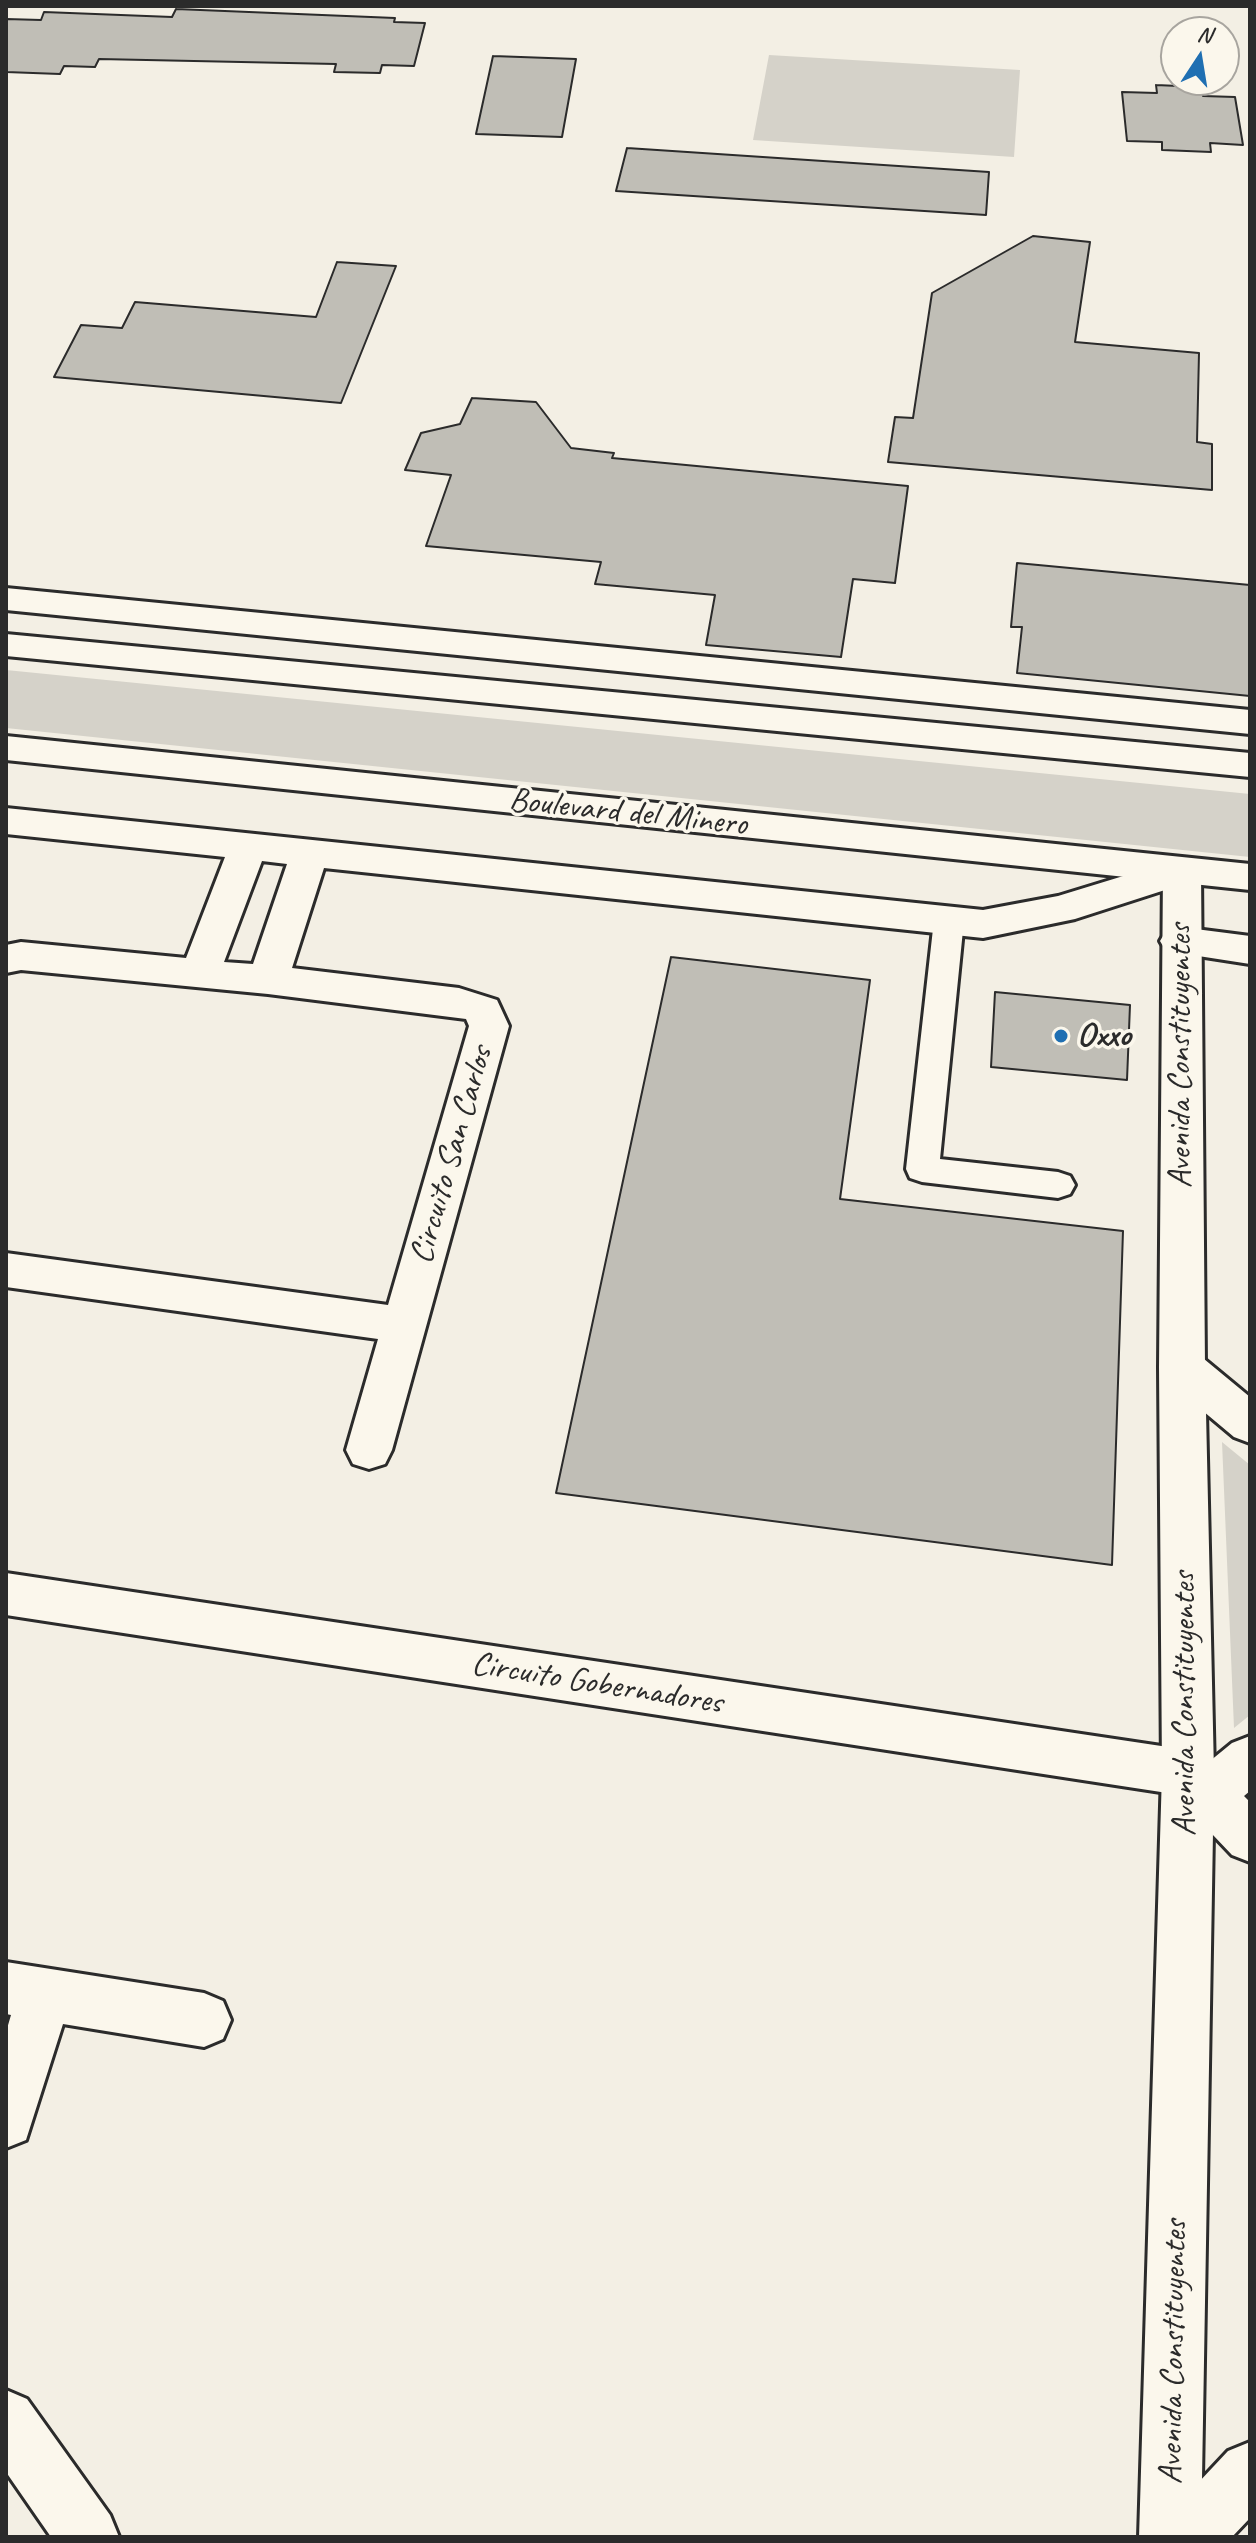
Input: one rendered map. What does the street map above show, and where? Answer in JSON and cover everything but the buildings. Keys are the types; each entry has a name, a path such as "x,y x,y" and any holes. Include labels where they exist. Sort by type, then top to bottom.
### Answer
{"street":[{"path":"6,599 1250,722"},
{"path":"6,645 1250,765"},
{"name":"Boulevard del Minero","path":"6,748 1250,877"},
{"path":"6,821 983,924 1061,909 1182,871"},
{"path":"199,974 248,848"},
{"path":"268,980 310,853"},
{"name":"Avenida Constituyentes","path":"1170,2537 1198,1784 1182,1367 1182,871"},
{"path":"1180,941 1250,950"},
{"name":"Circuito San Carlos","path":"6,959 21,956 268,980 459,1002 483,1010 489,1026 369,1450"},
{"path":"6,1270 404,1325"},
{"path":"1182,1367 1250,1424"},
{"name":"Circuito Gobernadores","path":"6,1594 1198,1784"},
{"path":"1250,1759 1198,1784 1250,1838"},
{"path":"6,2120 26,1991 204,2020"},
{"path":"6,2420 88,2537"},
{"path":"1190,2537 1250,2473"}],"lane":[{"path":"949,920 922,1169 1058,1185"}],"shaded area":[{"path":"769,55 1020,70 1014,157 753,140"},
{"path":"6,670 1250,794 1250,857 6,728"},
{"path":"1222,1442 1250,1465 1250,1715 1234,1728"}],"place":[{"name":"Oxxo","path":"1061,1036"}]}
